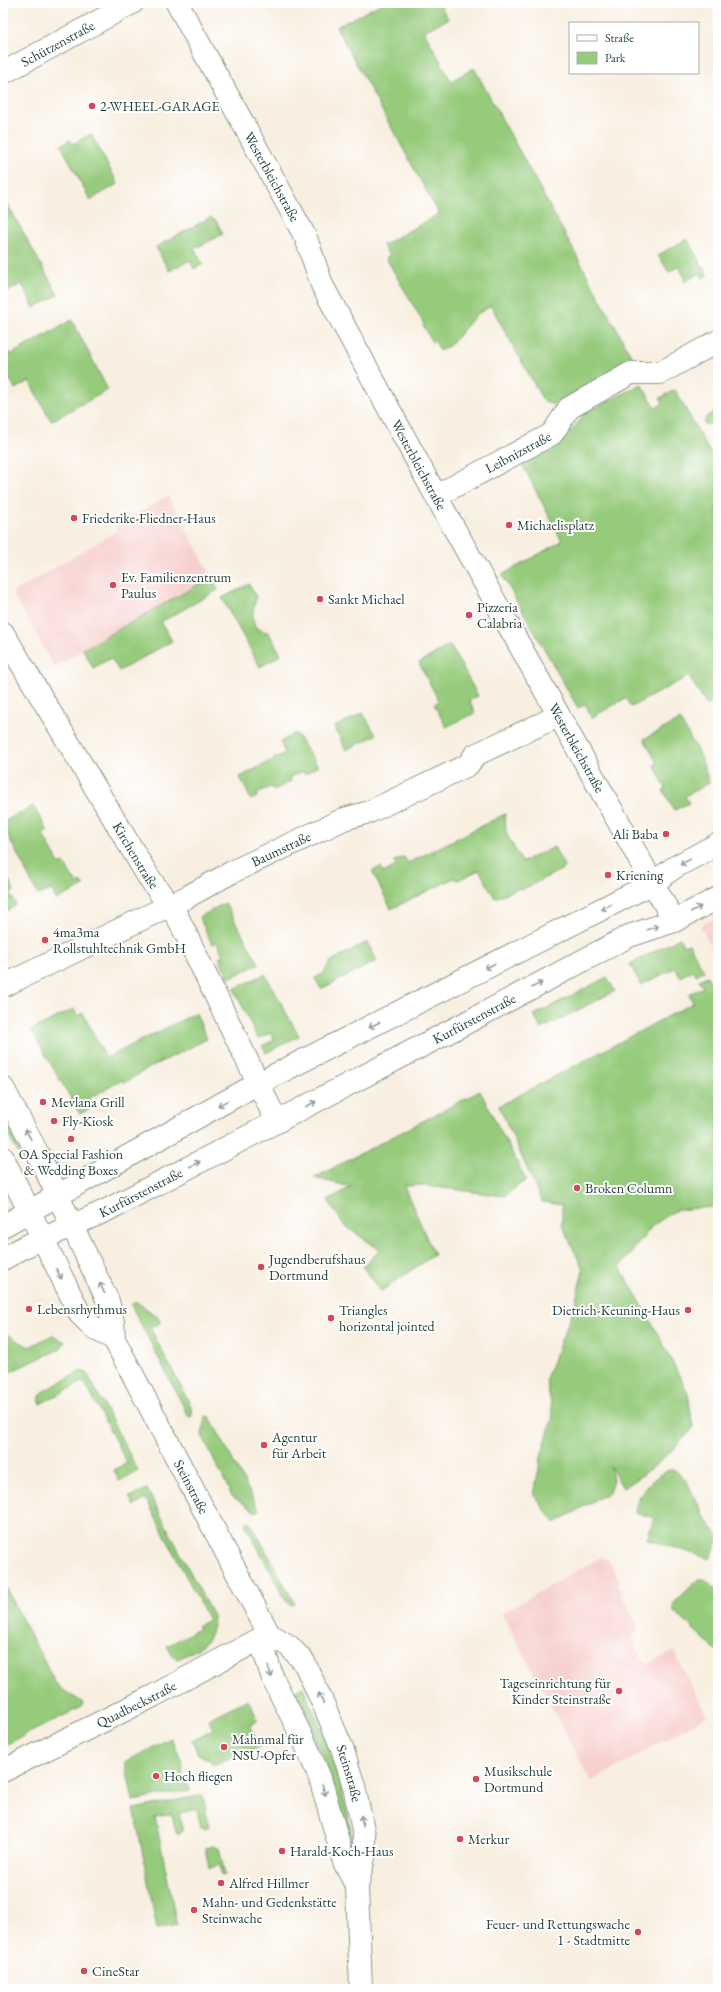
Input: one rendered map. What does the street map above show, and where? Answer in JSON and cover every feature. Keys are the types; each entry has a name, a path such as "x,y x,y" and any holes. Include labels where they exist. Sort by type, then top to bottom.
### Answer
{"street":[{"name":"Schützenstraße","path":"3,72 132,3"},
{"name":"Westerbleichstraße","path":"177,3 306,238 322,285 436,496 674,921"},
{"name":"Leibnizstraße","path":"436,496 552,434 569,408 631,373 660,373 718,341"},
{"name":"Kirchenstraße","path":"3,632 148,876 178,918 252,1070 257,1084"},
{"name":"Baumstraße","path":"3,986 169,905 232,872 344,819 369,812 468,765 476,755 558,716"},
{"path":"3,1226 257,1084 653,883 675,867 718,844"},
{"name":"Kurfürstenstraße","path":"3,1259 42,1239 107,1210 462,1026 629,936 674,921 718,898"},
{"path":"257,1084 277,1122"},
{"name":"Steinstraße","path":"3,1088 58,1194 108,1301 113,1322 114,1339 269,1634 289,1646 304,1662 342,1748 354,1786 364,1835 364,1858 357,1887 361,1989"},
{"path":"3,1158 80,1314 95,1329 114,1339"},
{"name":"Steinstraße","path":"269,1634 265,1654 273,1679 309,1751 330,1812 344,1862 357,1887"},
{"name":"Quadbeckstraße","path":"3,1771 269,1634"}],"shaded area":[{"name":"Ev. Familienzentrum Paulus","path":"168,496 212,577 54,667 12,593 117,531 115,526"},
{"path":"718,917 718,959 700,926"},
{"name":"Tageseinrichtung für Kinder Steinstraße","path":"601,1557 609,1560 620,1581 618,1586 640,1631 631,1637 646,1665 674,1651 707,1716 591,1782 502,1613"}],"green space":[{"path":"383,3 439,3 448,19 424,31 451,81 474,68 633,359 553,405 543,400 491,306 477,314 450,345 440,351 435,341 432,342 423,325 424,324 386,258 389,256 383,245 439,214 336,27"},
{"path":"91,134 118,184 90,200 61,145 70,140 73,144"},
{"path":"3,196 58,295 34,308 22,284 3,294"},
{"path":"211,217 213,220 215,219 223,234 194,249 203,264 194,269 190,260 169,271 156,247"},
{"path":"687,239 707,275 703,278 700,273 684,282 685,278 679,266 669,272 658,255"},
{"path":"72,320 108,390 51,421 29,381 15,389 11,380 3,384 3,346 5,346 10,355"},
{"path":"641,384 656,408 663,403 660,398 675,390 718,467 718,699 706,705 689,676 631,707 626,698 591,718 586,704 578,708 502,575 562,541 522,464 562,442 586,413"},
{"path":"718,410 718,434 713,425 704,424 706,417"},
{"path":"212,577 218,590 161,622 172,641 119,671 111,658 93,668 83,649"},
{"path":"249,584 256,597 253,616 254,624 256,628 269,633 281,655 260,667 222,598"},
{"path":"450,645 478,696 469,700 475,713 446,727 434,704 439,701 419,663"},
{"path":"363,713 376,735 346,750 334,727"},
{"path":"680,720 701,757 709,783 685,796 689,803 674,810 663,790 666,788 654,765 657,763 644,739"},
{"path":"296,733 318,766 305,774 303,771 290,777 291,781 274,790 270,787 257,793 258,796 251,800 240,777 285,753 280,742"},
{"path":"33,806 48,831 43,835 60,865 64,863 77,884 80,882 84,886 56,900 52,890 38,895 3,826 3,822"},
{"path":"505,814 506,833 522,862 554,847 565,868 521,890 519,888 495,898 479,870 458,880 454,878 391,909 372,871 381,867 383,873 396,866 394,861 404,857 408,863"},
{"path":"3,867 14,891 10,893 16,905 7,911 3,906"},
{"path":"225,903 259,964 229,978 219,958 223,955 217,942 212,944 199,917"},
{"path":"680,938 683,946 689,944 704,971 696,975 693,970 680,977 675,968 641,985 630,964"},
{"path":"367,942 377,961 321,989 315,978 323,974 331,961"},
{"path":"265,974 299,1036 266,1053 262,1046 274,1040 271,1033 258,1039 234,989"},
{"path":"707,976 718,995 718,1202 712,1207 676,1210 652,1226 620,1267 649,1317 688,1393 693,1428 660,1461 623,1488 610,1466 613,1480 609,1492 555,1523 534,1495 541,1457 553,1416 546,1379 575,1305 583,1269 562,1225 562,1205 542,1202 499,1106 693,1003 689,994 703,987 699,980"},
{"path":"607,977 615,991 541,1029 534,1015"},
{"path":"74,1009 77,1016 83,1013 106,1058 196,1013 207,1039 151,1067 124,1083 123,1080 89,1098 93,1107 80,1114 31,1030"},
{"path":"480,1091 526,1180 504,1196 421,1185 404,1186 434,1255 381,1291 363,1267 380,1250 344,1225 328,1200 351,1187 314,1178"},
{"path":"3,1111 24,1150 18,1153 3,1124"},
{"path":"135,1301 158,1317 160,1323 150,1328 191,1406 192,1416 189,1417 131,1305"},
{"path":"3,1332 29,1347 53,1335 65,1342 60,1349 3,1375"},
{"path":"81,1371 87,1373 138,1471 119,1481 114,1470 127,1463 84,1381 40,1404 40,1396 44,1391"},
{"path":"205,1416 210,1417 259,1510 256,1512 232,1496 202,1435"},
{"path":"669,1470 675,1470 686,1480 704,1516 718,1536 718,1541 710,1559 647,1539 654,1518 635,1512 639,1498 646,1486"},
{"path":"147,1489 214,1618 213,1627 207,1640 192,1652 178,1659 173,1657 167,1646 199,1629 197,1626 209,1620 146,1499 134,1506 129,1497"},
{"path":"249,1521 295,1604 291,1605 286,1601 245,1524"},
{"path":"699,1579 705,1579 718,1591 718,1652 674,1611 673,1604"},
{"path":"3,1582 57,1686 83,1704 81,1707 3,1746"},
{"path":"303,1687 321,1728 336,1771 348,1814 356,1859 350,1860 330,1776 309,1725 291,1692"},
{"path":"248,1699 258,1720 249,1725 260,1746 236,1758 235,1756 213,1765 210,1760 198,1754 192,1740 213,1729 208,1719"},
{"path":"171,1738 183,1764 182,1773 190,1790 133,1801 125,1762"},
{"path":"203,1795 209,1826 206,1829 201,1828 197,1809 179,1813 183,1831 178,1835 172,1814 155,1817 177,1925 157,1929 134,1809"},
{"path":"213,1846 219,1847 225,1875 221,1876 220,1865 209,1868 205,1848"}],"place":[{"name":"2-WHEEL-GARAGE","path":"92,106"},
{"name":"Friederike-Fliedner-Haus","path":"74,518"},
{"name":"Michaelisplatz","path":"509,525"},
{"name":"Ev. Familienzentrum Paulus","path":"113,585"},
{"name":"Sankt Michael","path":"320,599"},
{"name":"Pizzeria Calabria","path":"469,615"},
{"name":"Ali Baba","path":"666,834"},
{"name":"Kriening","path":"608,875"},
{"name":"4ma3ma Rollstuhltechnik GmbH","path":"45,940"},
{"name":"Mevlana Grill","path":"43,1102"},
{"name":"Fly-Kiosk","path":"54,1121"},
{"name":"OA Special Fashion & Wedding Boxes","path":"71,1139"},
{"name":"Broken Column","path":"577,1188"},
{"name":"Jugendberufshaus Dortmund","path":"261,1267"},
{"name":"Lebensrhythmus","path":"29,1309"},
{"name":"Dietrich-Keuning-Haus","path":"688,1310"},
{"name":"Triangles horizontal jointed","path":"331,1318"},
{"name":"Agentur für Arbeit","path":"264,1445"},
{"name":"Tageseinrichtung für Kinder Steinstraße","path":"619,1691"},
{"name":"Mahnmal für NSU-Opfer","path":"224,1747"},
{"name":"Hoch fliegen","path":"156,1776"},
{"name":"Musikschule Dortmund","path":"476,1779"},
{"name":"Merkur","path":"460,1839"},
{"name":"Harald-Koch-Haus","path":"282,1851"},
{"name":"Alfred Hillmer","path":"221,1883"},
{"name":"Mahn- und Gedenkstätte Steinwache","path":"194,1910"},
{"name":"Feuer- und Rettungswache 1 - Stadtmitte","path":"638,1932"},
{"name":"CineStar","path":"84,1971"}]}
